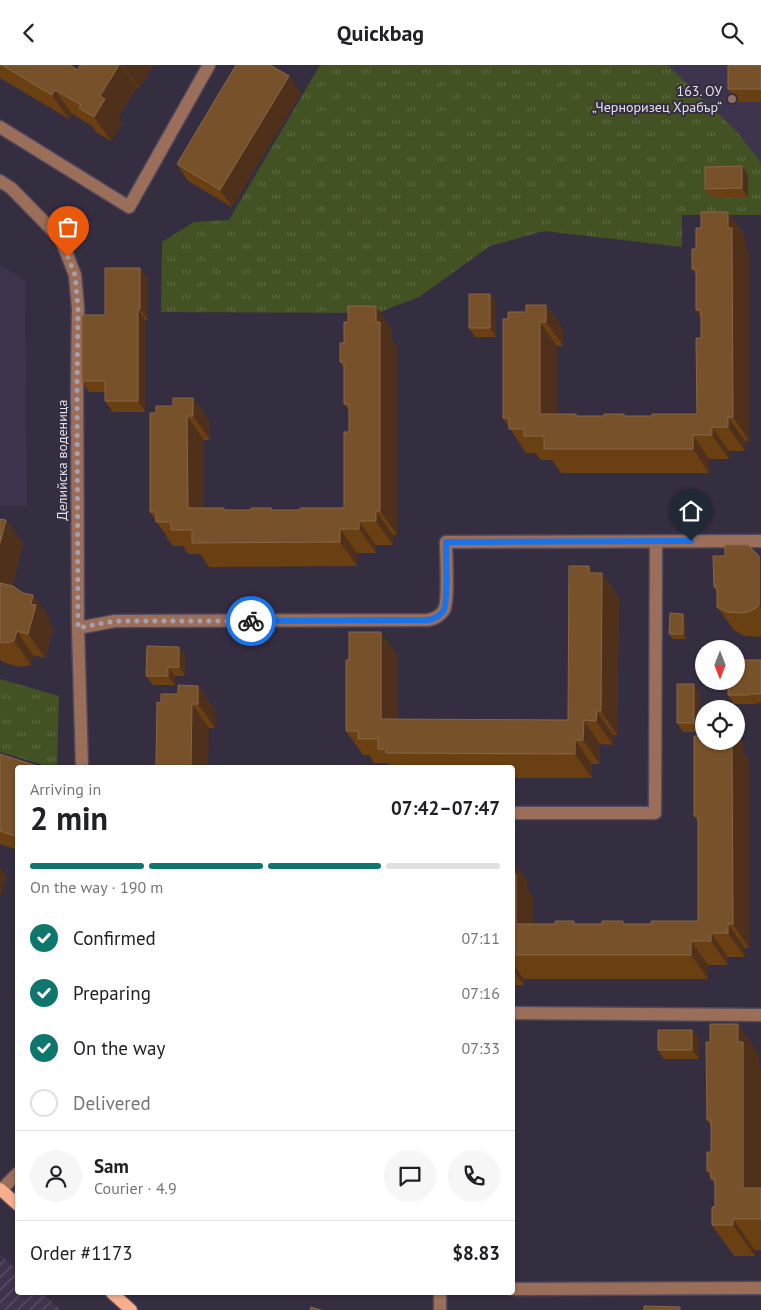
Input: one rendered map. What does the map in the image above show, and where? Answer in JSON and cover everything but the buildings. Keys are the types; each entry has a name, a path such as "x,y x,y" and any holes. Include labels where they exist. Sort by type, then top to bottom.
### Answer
{"main road":[{"path":"1,1189 15,1202"},
{"path":"114,1295 131,1310"}],"street":[{"path":"0,127 129,207 209,65"},
{"name":"Делийска воденица","path":"0,181 11,188 61,239 75,275 78,308 78,628 82,765"},
{"path":"78,628 115,621 434,619 440,616 446,605 446,542 761,541"},
{"path":"515,813 655,813 656,542"},
{"path":"515,1013 761,1015"},
{"path":"1,1189 15,1176"},
{"path":"515,1289 761,1288"},
{"path":"440,1295 440,1310"}],"shaded area":[{"name":"163. ОУ „Черноризец Храбър“","path":"668,65 761,65 761,163 738,133"},
{"path":"0,265 25,280 27,506 0,506"},
{"path":"0,1254 15,1268 15,1295 44,1295 61,1310 0,1310"}],"green space":[{"path":"320,65 668,65 738,133 761,163 761,215 682,215 682,247 544,231 490,246 419,297 377,313 161,312 162,242 194,222 229,220"},
{"path":"0,679 59,696 57,765 43,765 0,752"}],"way so far":[{"path":"68,257 75,275 78,308 78,628 115,621 251,621"}],"place":[{"name":"163. ОУ „Черноризец Храбър“","path":"732,99"}],"route":[{"path":"251,621 434,619 440,616 446,605 446,542 691,541"}]}
